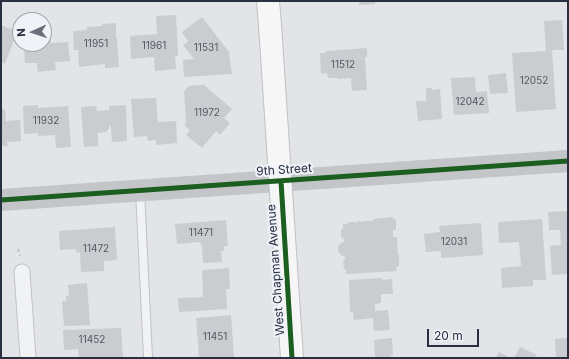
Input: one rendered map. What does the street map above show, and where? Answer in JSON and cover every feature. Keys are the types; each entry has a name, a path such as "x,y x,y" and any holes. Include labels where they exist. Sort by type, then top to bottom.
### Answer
{"main road":[{"name":"West Chapman Avenue","path":"268,1 292,358"}],"street":[{"name":"9th Street","path":"1,200 568,161"},
{"path":"22,272 28,358"}],"lane":[{"path":"140,190 148,358"}],"building":[{"path":"359,1 375,1 375,4 359,5"},
{"path":"176,15 178,56 175,56 176,69 155,71 154,57 131,59 130,36 157,34 156,16"},
{"path":"202,17 229,52 232,74 184,77 183,60 194,59 183,45 188,41 182,32"},
{"path":"562,20 564,50 552,50 556,109 516,112 512,53 546,51 544,21"},
{"path":"116,23 119,67 105,68 105,64 79,67 79,50 74,50 73,31 87,30 87,27 103,26 102,24"},
{"path":"1,25 12,29 12,45 5,64 1,62"},
{"path":"68,42 70,61 55,62 56,70 38,72 37,63 25,63 24,52 52,52 52,43"},
{"path":"367,48 367,57 365,57 367,90 352,91 351,78 328,78 327,73 321,74 320,53 326,53 326,51"},
{"path":"506,73 508,93 490,94 488,75"},
{"path":"475,77 476,92 487,91 489,113 454,115 451,78"},
{"path":"203,84 232,109 224,118 230,123 220,135 216,131 202,148 186,135 190,130 185,126 184,91 189,86"},
{"path":"426,88 432,88 432,90 440,89 442,119 418,121 416,101 426,101"},
{"path":"156,98 158,122 176,121 177,143 156,145 156,140 148,141 147,136 134,137 131,99"},
{"path":"38,105 38,108 68,106 71,147 56,148 55,135 38,136 38,133 24,134 23,106"},
{"path":"126,105 127,141 112,142 111,126 109,126 107,132 98,133 98,146 84,147 81,107 96,106 97,111 109,110 109,106"},
{"path":"5,109 6,121 20,120 21,141 7,142 8,146 1,146 1,110"},
{"path":"568,211 568,274 552,275 550,246 561,245 560,230 549,230 548,212"},
{"path":"393,217 393,219 396,219 396,230 393,230 393,237 397,237 399,254 399,266 396,267 397,271 346,274 343,261 345,260 345,257 339,253 338,250 338,246 344,242 344,239 341,237 343,224 347,224 348,222 356,223 359,221 373,221 373,219"},
{"path":"542,219 546,280 533,280 533,286 502,288 501,268 521,266 519,242 499,243 498,222"},
{"path":"226,220 228,246 224,246 224,251 221,251 222,262 203,263 202,245 200,242 177,244 175,224"},
{"path":"481,223 483,255 441,258 441,251 426,252 424,234 440,232 439,226"},
{"path":"115,227 117,260 104,261 104,271 81,272 80,252 76,253 76,249 60,250 59,231"},
{"path":"229,268 230,289 226,289 227,309 179,311 178,298 203,297 202,270"},
{"path":"382,278 382,280 392,279 393,294 381,294 381,303 375,304 375,311 388,310 390,330 374,331 373,318 354,320 353,312 350,312 349,280"},
{"path":"87,283 90,325 64,326 62,301 66,301 66,296 69,296 68,285"},
{"path":"231,315 234,357 199,358 196,318"},
{"path":"121,328 123,358 79,358 78,349 64,350 63,330"},
{"path":"392,338 393,355 391,355 391,358 375,358 374,340"},
{"path":"568,338 568,358 556,358 555,339"},
{"path":"520,347 537,355 535,358 514,358"},
{"path":"499,352 510,358 496,358"}],"cycle path":[{"path":"1,200 568,161"},
{"path":"281,181 292,358"}]}
